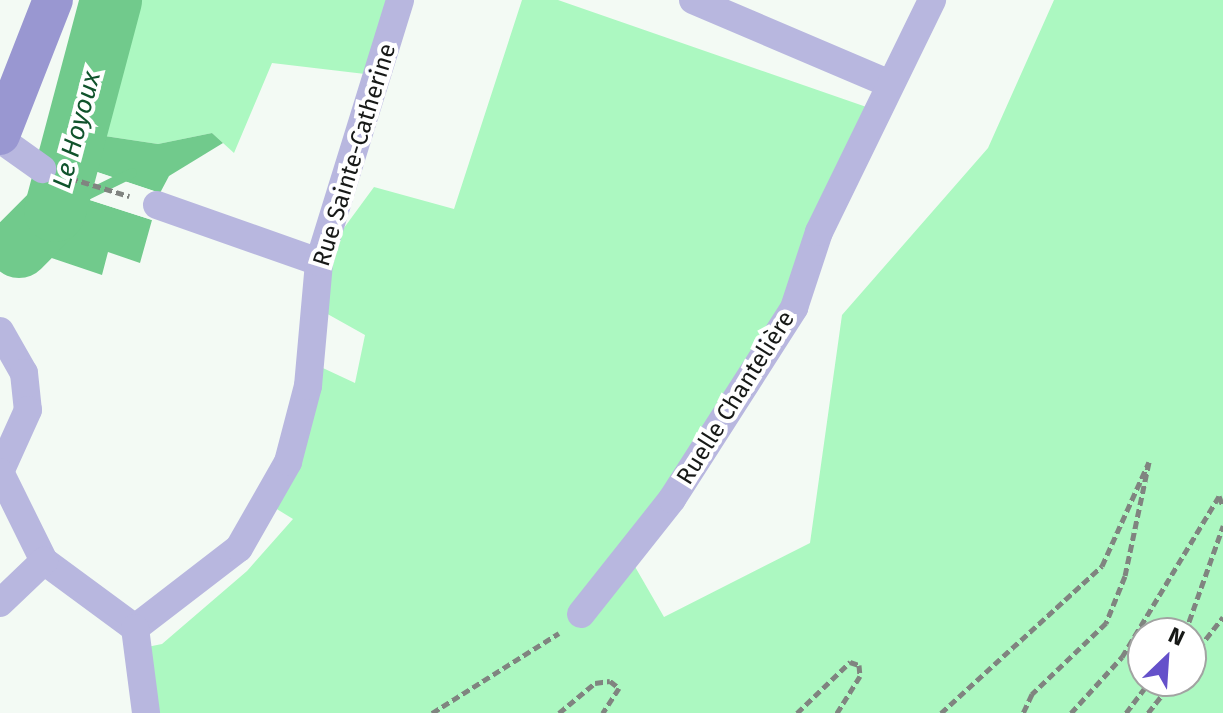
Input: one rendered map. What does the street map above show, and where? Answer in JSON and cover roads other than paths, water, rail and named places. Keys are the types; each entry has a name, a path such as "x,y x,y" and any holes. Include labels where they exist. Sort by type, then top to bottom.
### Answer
{"main road":[{"path":"0,137 53,0"}],"street":[{"name":"Rue Sainte-Catherine","path":"135,628 239,548 288,462 308,386 319,262 400,0"},
{"path":"693,0 888,83"},
{"name":"Ruelle Chantelière","path":"581,614 672,499 794,308 819,232 888,83 932,0"},
{"path":"0,137 42,169"},
{"path":"157,205 319,262"},
{"path":"0,331 24,373 28,410 0,472 44,561 135,628 146,713"},
{"path":"0,603 44,561"}],"water":[{"path":"85,0 124,0 98,135 158,144 212,133 223,143 169,176 160,193 46,155"},
{"path":"37,183 152,220 140,263 108,252 102,275 19,247"}],"waterway":[{"name":"Le Hoyoux","path":"19,247 55,211 111,0"},
{"path":"71,203 132,173"}]}
